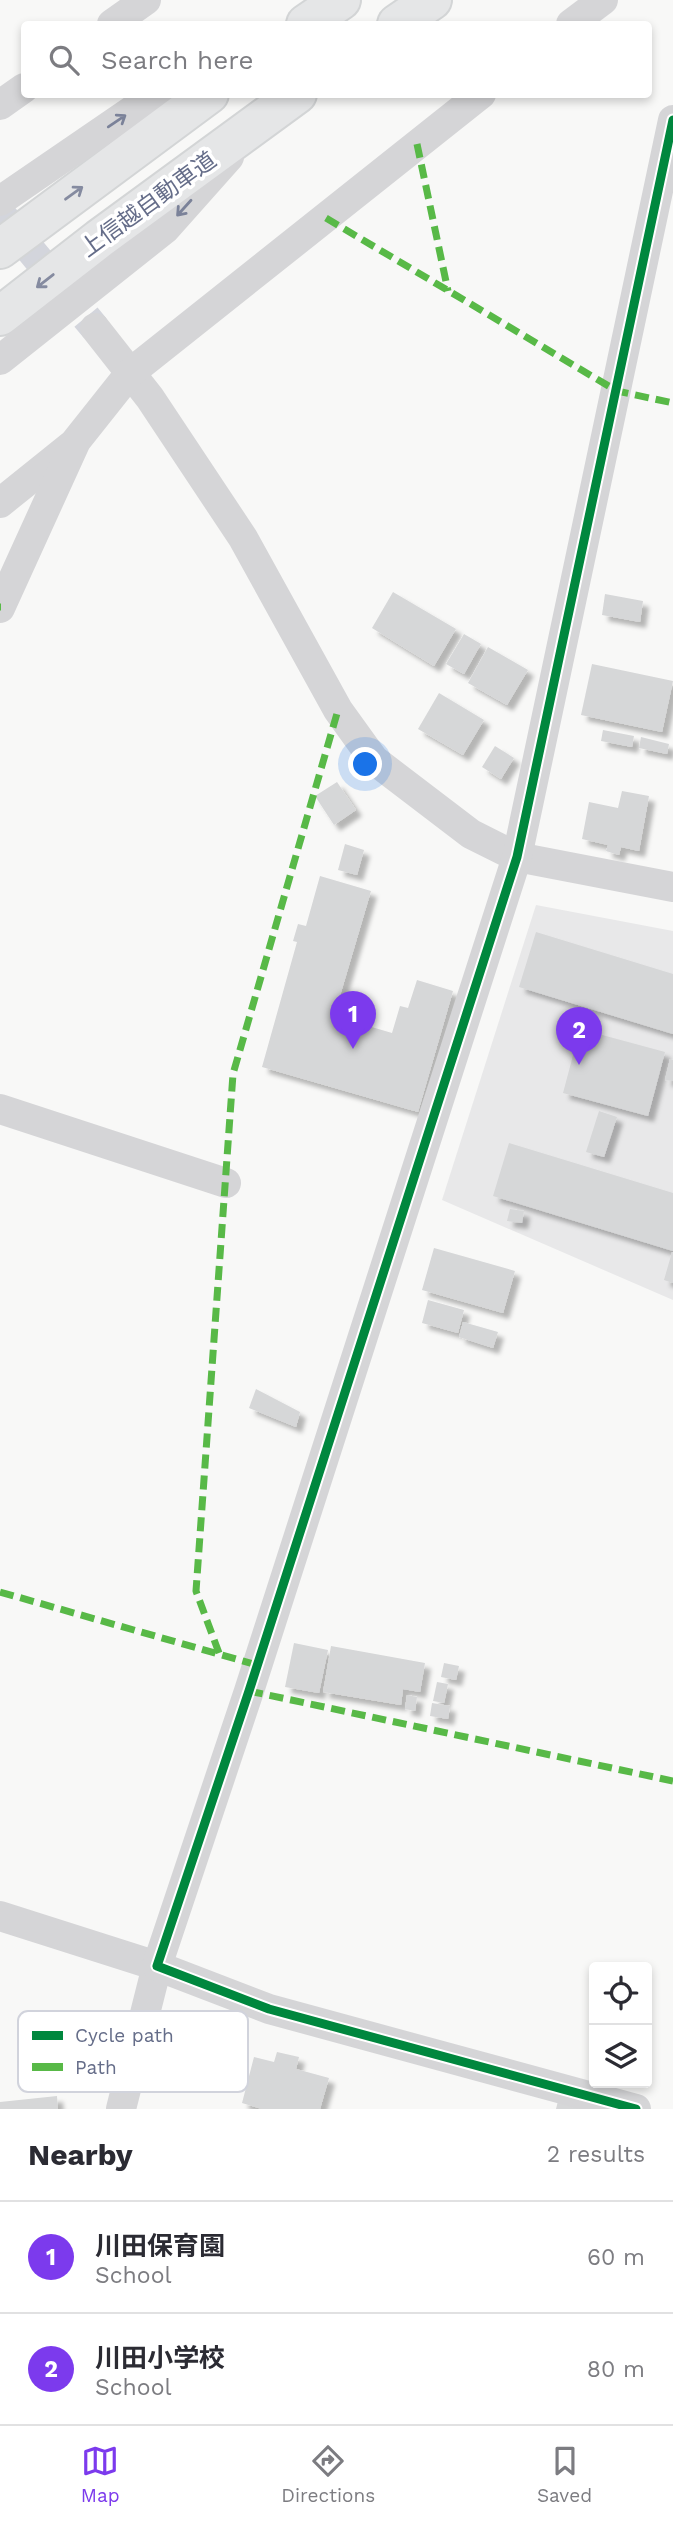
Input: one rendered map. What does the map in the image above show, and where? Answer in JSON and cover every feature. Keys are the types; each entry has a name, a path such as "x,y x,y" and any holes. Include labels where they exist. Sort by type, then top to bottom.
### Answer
{"highway":[{"path":"310,21 341,0"},
{"path":"401,21 432,0"},
{"path":"0,249 204,98"},
{"name":"上信越自動車道","path":"0,316 99,239 292,98"}],"street":[{"path":"116,21 146,0"},
{"path":"575,21 603,0"},
{"path":"0,105 21,90"},
{"path":"0,201 150,98"},
{"path":"0,503 76,441 130,373 476,98"},
{"path":"0,360 165,229 262,120"},
{"path":"146,2011 157,1966 249,1691 517,857 673,120"},
{"path":"94,328 150,398 243,538 338,710 374,760 471,834 517,857 673,887"},
{"path":"0,608 76,441"},
{"path":"0,1109 226,1183"},
{"path":"0,1916 157,1966 269,2009 636,2109"},
{"path":"121,2109 125,2092"}],"shaded area":[{"path":"536,905 673,931 673,1300 442,1200"}],"building":[{"path":"393,592 456,629 434,666 372,628"},
{"path":"605,594 643,601 640,622 602,615"},
{"path":"464,634 481,644 464,674 446,664"},
{"path":"488,647 528,670 507,705 468,683"},
{"path":"592,664 673,681 662,732 581,715"},
{"path":"439,693 484,720 463,755 418,729"},
{"path":"603,730 634,736 632,747 601,741"},
{"path":"641,737 669,744 667,754 639,748"},
{"path":"495,746 514,758 501,779 482,767"},
{"path":"337,782 356,810 334,825 315,796"},
{"path":"622,791 649,796 639,851 621,847 619,855 606,851 608,845 582,839 589,802 618,808"},
{"path":"345,844 364,850 357,875 338,870"},
{"path":"320,876 371,891 334,1016 392,1033 400,1006 408,1008 417,980 453,991 418,1112 262,1067 297,942 293,941 298,924 306,926"},
{"path":"536,932 673,974 673,1034 519,987"},
{"path":"580,1029 665,1052 648,1116 563,1093"},
{"path":"670,1059 673,1060 673,1081 665,1080"},
{"path":"599,1111 617,1117 604,1157 586,1152"},
{"path":"509,1143 673,1193 673,1251 493,1196"},
{"path":"510,1209 524,1211 522,1223 507,1221"},
{"path":"434,1248 515,1271 503,1313 422,1290"},
{"path":"673,1252 673,1283 664,1280"},
{"path":"428,1300 464,1310 458,1333 422,1323"},
{"path":"463,1322 498,1332 493,1348 459,1337"},
{"path":"256,1389 300,1412 296,1427 249,1408"},
{"path":"294,1643 328,1650 319,1693 285,1687"},
{"path":"331,1646 425,1663 420,1692 403,1689 401,1705 323,1692"},
{"path":"444,1663 459,1666 456,1680 441,1677"},
{"path":"437,1682 448,1684 444,1703 433,1701"},
{"path":"407,1695 417,1697 415,1711 405,1709"},
{"path":"432,1703 450,1706 448,1719 430,1716"},
{"path":"277,2052 299,2057 296,2069 329,2078 320,2109 262,2109 242,2103 245,2092 248,2092 254,2057 274,2062"},
{"path":"57,2096 58,2109 0,2109 0,2102"},
{"path":"558,2101 581,2109 556,2109"}],"tunnel":[{"path":"0,213 95,328"}],"marked path":[{"path":"417,144 448,291"},
{"path":"326,218 617,391 673,403"},
{"path":"219,1653 196,1591 233,1074 338,710"},
{"path":"0,1592 257,1665"},
{"path":"249,1691 673,1781"}],"cycle path":[{"path":"636,2109 269,2009 157,1966 249,1691 517,857 673,120"}],"place":[{"name":"川田保育園","path":"353,1049"},
{"name":"川田小学校","path":"579,1065"}]}
